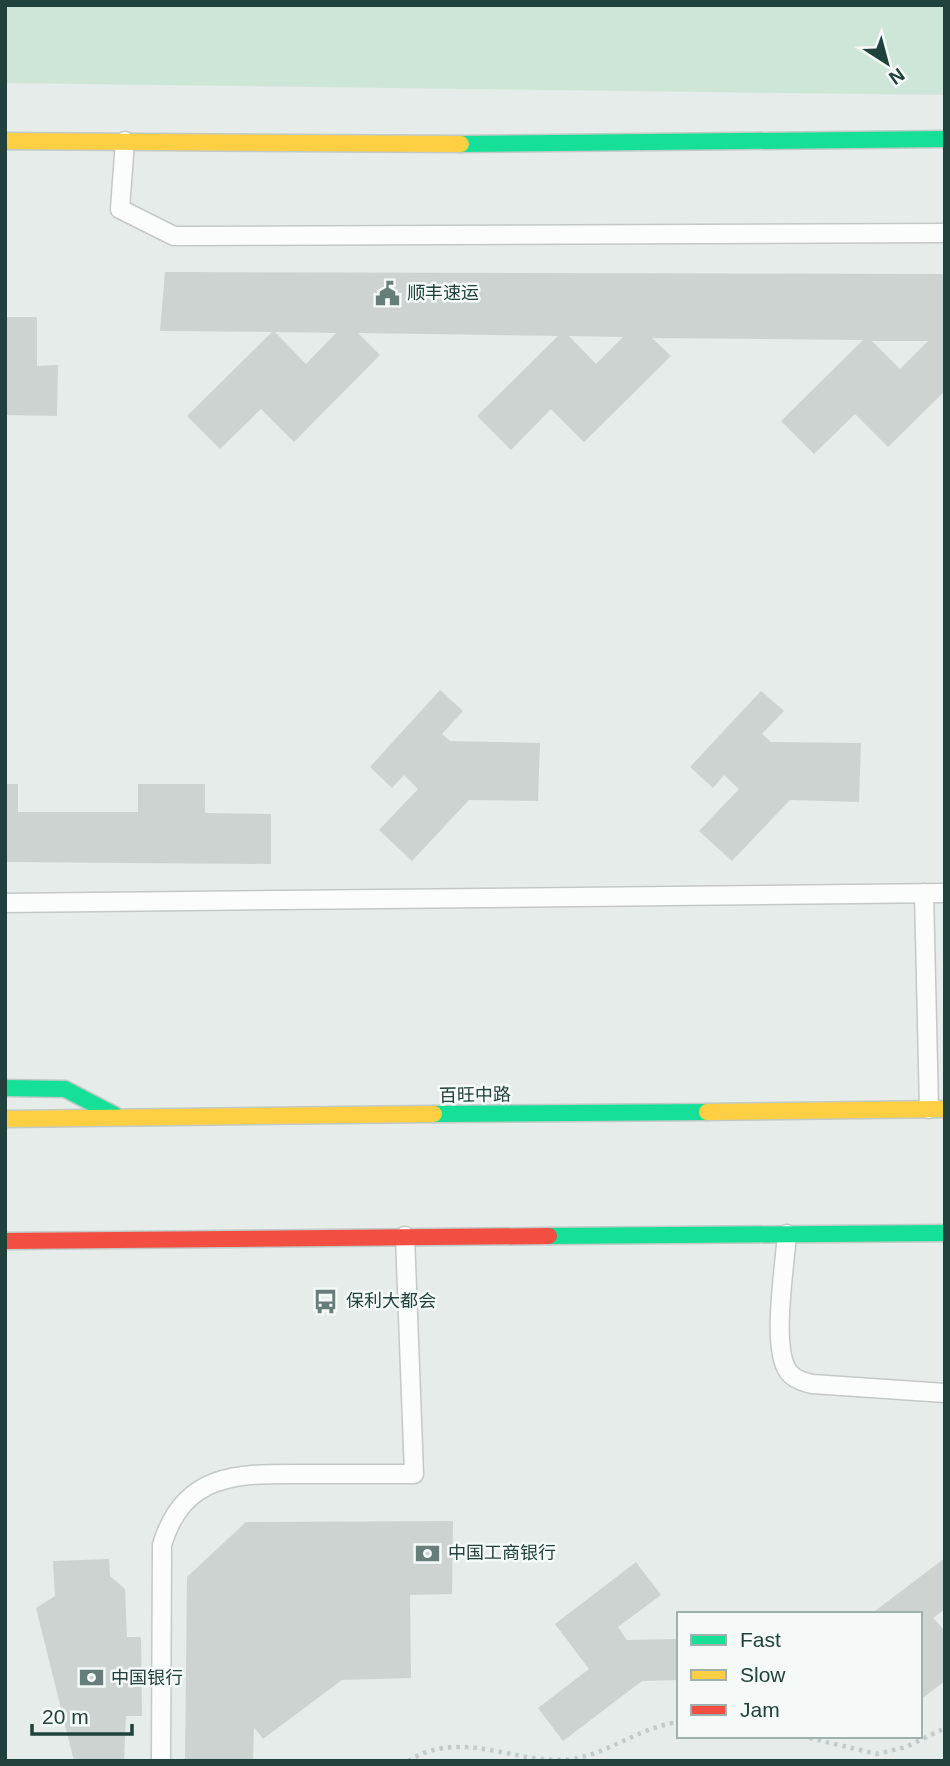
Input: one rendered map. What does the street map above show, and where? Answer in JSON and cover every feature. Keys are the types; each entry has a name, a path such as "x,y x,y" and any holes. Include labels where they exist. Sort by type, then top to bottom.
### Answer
{"main road":[{"path":"5,141 479,144 945,139"},
{"path":"5,1088 65,1089 120,1118"},
{"name":"百旺中路","path":"5,1119 937,1109"},
{"path":"5,1241 945,1233"},
{"path":"5,1252 46,1241"}],"lane":[{"path":"125,141 121,209 174,236 945,233"},
{"path":"5,903 945,892"},
{"path":"925,893 937,1109"},
{"path":"788,1234 781,1338 781,1357 788,1373 811,1384 945,1392"},
{"path":"161,1761 162,1545 169,1522 187,1500 210,1485 241,1474 414,1474 405,1236"}],"path":[{"path":"408,1761 423,1752 467,1746 540,1759 571,1760 605,1749 663,1724 677,1722"},
{"path":"809,1738 877,1754 906,1747 945,1728"}],"green space":[{"path":"5,5 945,5 945,95 5,83"}],"building":[{"path":"165,272 945,274 945,391 888,447 855,414 814,454 781,421 863,340 652,338 671,356 584,442 551,409 511,450 477,416 558,336 358,333 380,355 294,442 261,409 220,449 187,416 272,332 160,331","holes":["275,332 336,333 306,364","569,336 623,337 596,364","872,341 928,341 900,369"]},
{"path":"5,317 37,317 37,366 58,365 57,416 5,415"},
{"path":"440,690 463,711 442,734 450,741 540,743 538,801 469,800 412,861 379,830 418,789 404,775 392,788 370,767"},
{"path":"761,691 784,711 762,734 771,742 861,743 859,802 790,800 732,861 699,831 739,789 724,775 713,788 690,767"},
{"path":"5,784 18,784 18,812 138,812 138,784 205,784 205,813 271,814 271,864 5,862"},
{"path":"453,1521 452,1594 410,1595 411,1678 342,1680 263,1739 254,1727 253,1761 185,1761 187,1577 246,1522"},
{"path":"945,1558 945,1609 933,1618 945,1631 945,1681 922,1698 922,1612 874,1612"},
{"path":"109,1559 110,1576 125,1589 127,1637 141,1637 142,1716 126,1716 124,1761 74,1761 36,1608 55,1596 53,1561"},
{"path":"636,1562 661,1595 618,1627 627,1640 677,1639 677,1680 642,1681 563,1741 538,1708 589,1669 555,1624"}],"traffic: fast":[{"path":"461,144 945,139"},
{"path":"5,1088 65,1089 115,1115"},
{"path":"434,1114 707,1112"},
{"path":"549,1236 945,1233"}],"traffic: slow":[{"path":"5,141 461,144"},
{"path":"707,1112 945,1109"},
{"path":"5,1119 434,1114"}],"traffic: jam":[{"path":"5,1241 549,1236"}],"place":[{"name":"顺丰速运","path":"387,293"},
{"name":"保利大都会","path":"326,1301"},
{"name":"中国工商银行","path":"428,1553"},
{"name":"中国银行","path":"91,1678"}]}
